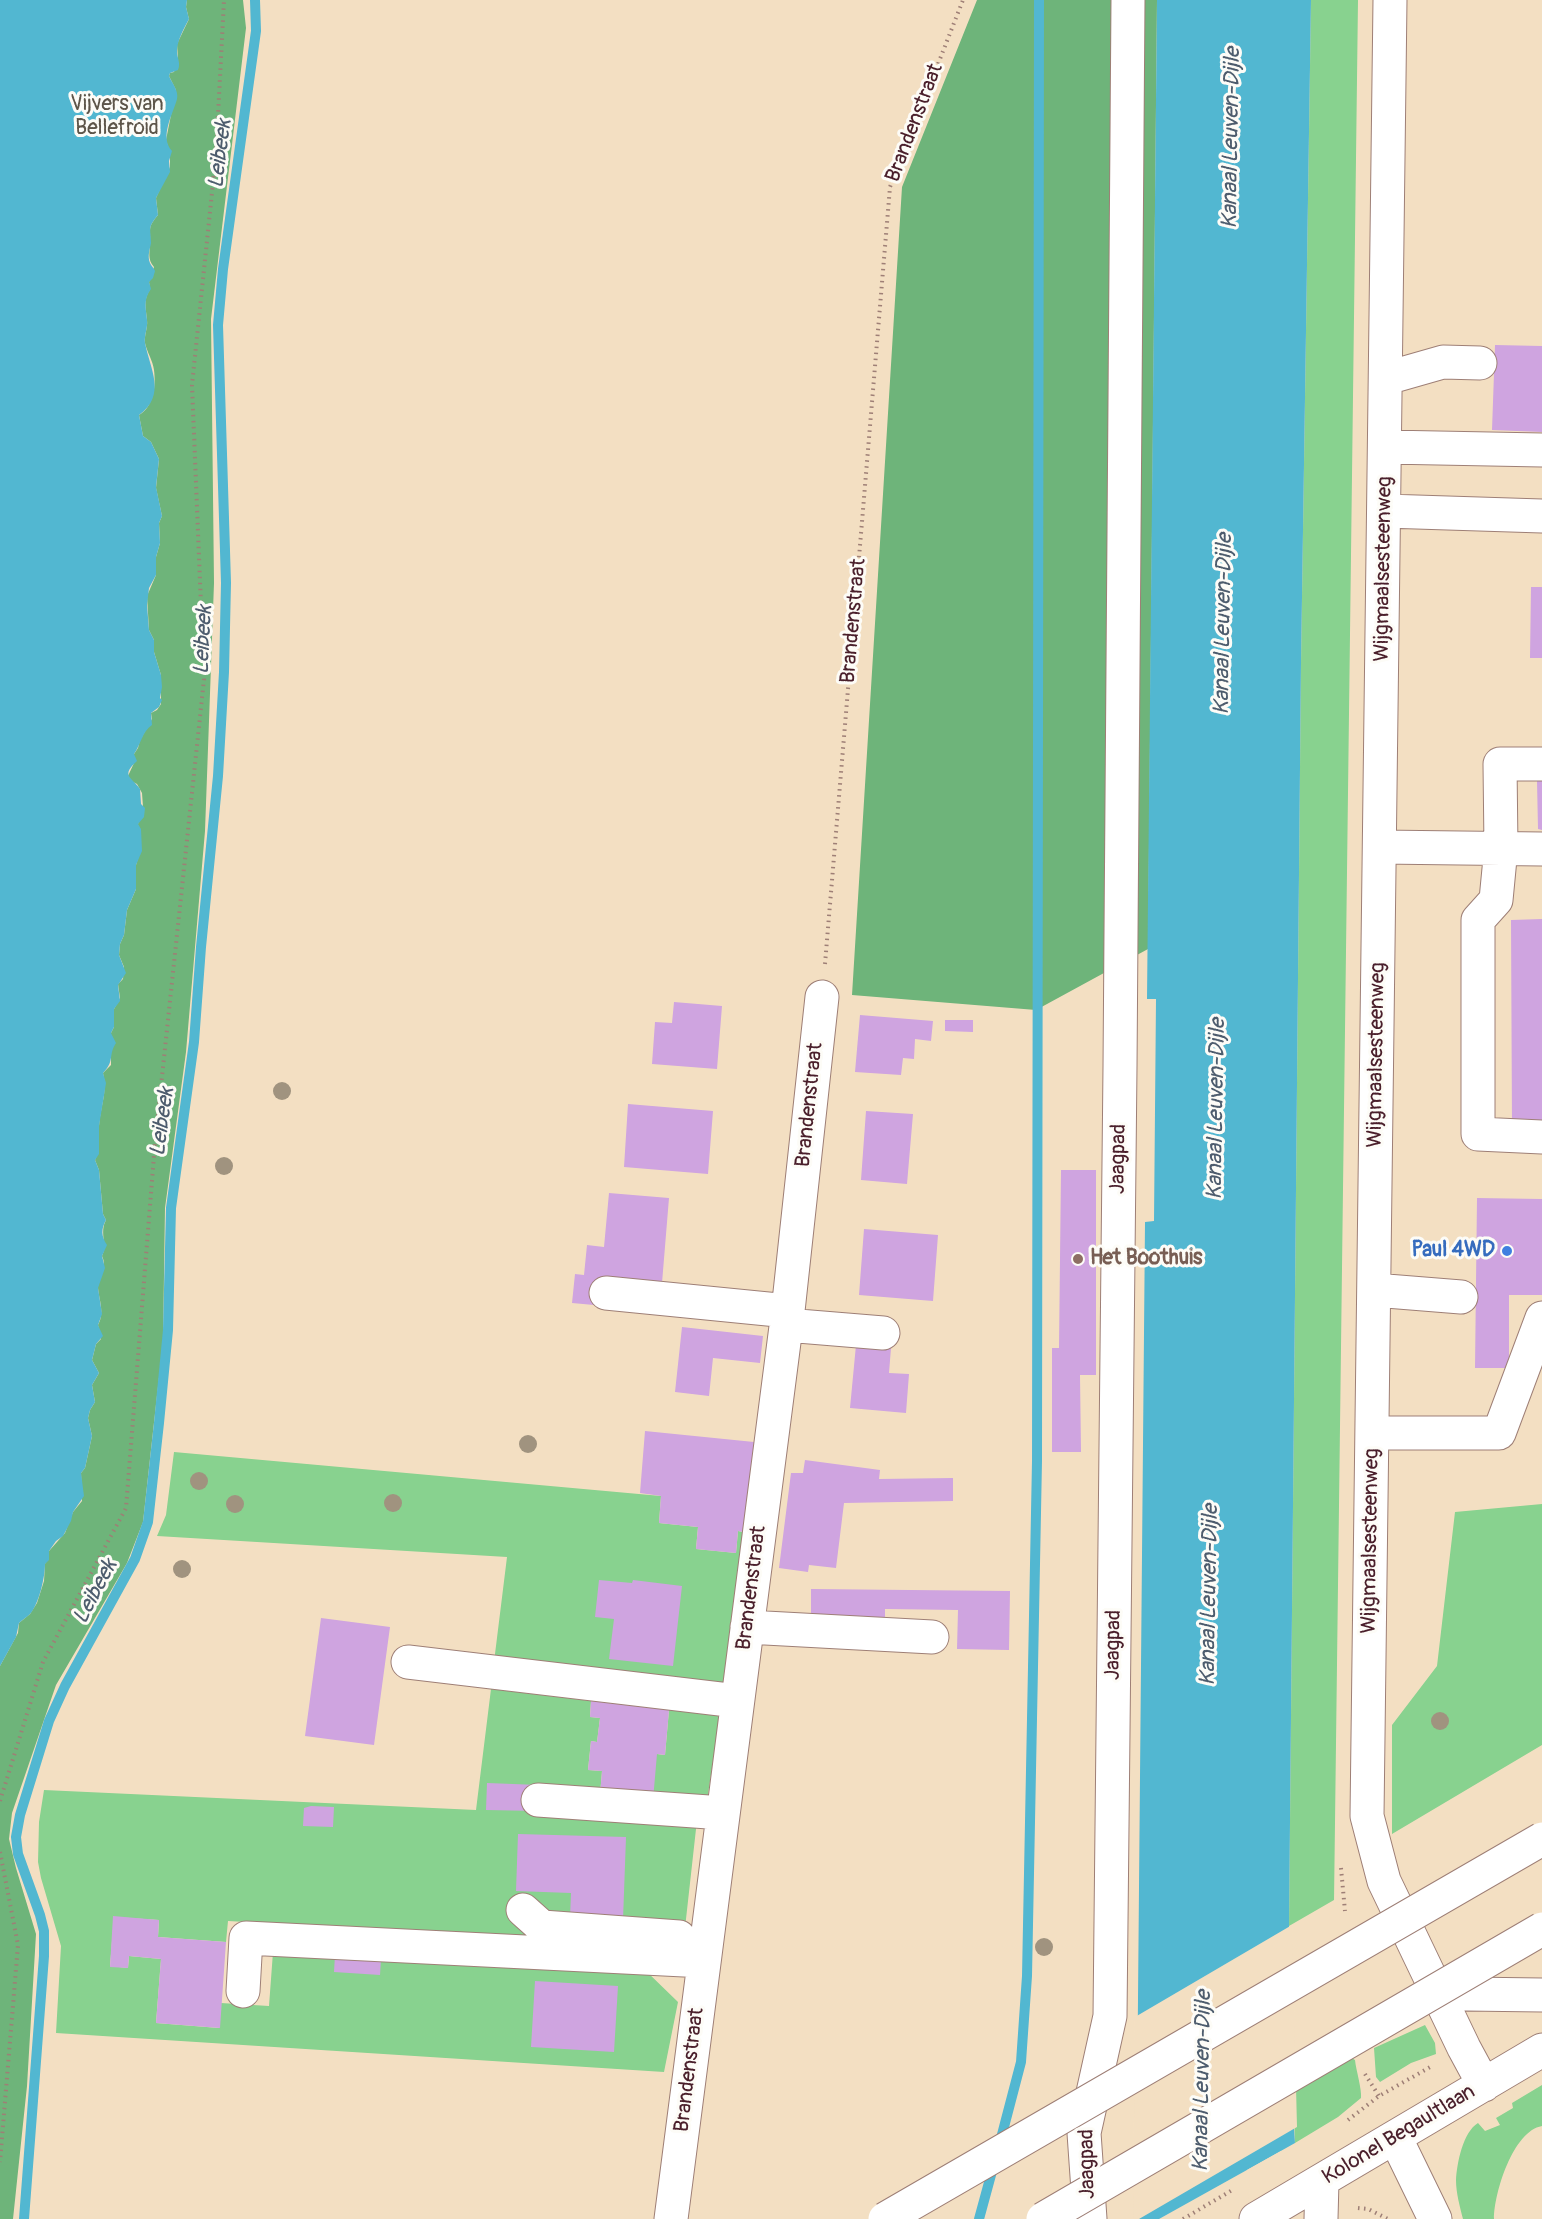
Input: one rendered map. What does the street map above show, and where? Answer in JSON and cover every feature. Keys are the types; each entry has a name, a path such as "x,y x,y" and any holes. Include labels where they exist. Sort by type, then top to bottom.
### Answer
{"main road":[{"name":"Jaagpad","path":"1090,2219 1084,2133 1110,2016 1128,0"},
{"name":"Wijgmaalsesteenweg","path":"1390,0 1367,1816 1384,1881 1484,2085"},
{"path":"1387,378 1443,362 1480,363"},
{"path":"1386,447 1542,450"},
{"path":"1385,511 1542,516"},
{"path":"1542,764 1500,764 1501,849 1496,900 1478,920 1478,1134 1542,1137"},
{"path":"1380,847 1542,849"},
{"name":"Brandenstraat","path":"671,2219 787,1318 822,998"},
{"path":"1374,1290 1461,1297"},
{"path":"606,1293 883,1333"},
{"path":"1372,1433 1499,1433 1542,1318"},
{"path":"747,1627 932,1637"},
{"path":"408,1662 738,1701"},
{"path":"538,1800 723,1813"},
{"path":"885,2219 1542,1839"},
{"path":"523,1910 542,1927 705,1950"},
{"path":"1042,2219 1542,1929"},
{"path":"243,1991 246,1938 705,1950"},
{"path":"1432,1981 1466,1994 1542,1995"},
{"name":"Kolonel Begaultlaan","path":"1256,2219 1323,2200 1395,2137 1542,2050"},
{"path":"1395,2137 1435,2219"}],"path":[{"path":"0,1801 44,1662 126,1508 155,1143 204,679 192,385 216,154 224,0"},
{"name":"Brandenstraat","path":"822,998 890,187 963,0"},
{"path":"0,1852 18,1945 0,2162"},
{"path":"1379,2096 1412,2077"},
{"path":"1323,2200 1368,2210 1388,2219"}],"green space":[{"path":"187,0 243,0 246,28 211,319 214,583 205,831 186,1052 165,1208 163,1341 143,1522 127,1563 56,1685 12,1813 9,1839 36,1934 27,2086 13,2219 0,2219 0,1666 18,1633 19,1623 30,1614 37,1603 44,1581 45,1564 49,1551 65,1533 73,1512 82,1501 81,1473 85,1468 92,1436 88,1418 95,1402 92,1385 99,1373 92,1360 96,1344 101,1339 98,1325 101,1311 98,1283 104,1265 103,1230 106,1220 103,1214 99,1170 95,1160 99,1148 104,1093 103,1073 111,1065 114,1009 120,998 118,984 123,979 124,967 119,955 120,944 124,935 127,910 136,889 136,865 139,855 138,824 143,807 142,793 137,784 129,780 128,776 134,763 134,754 152,719 151,713 161,704 161,675 154,652 154,640 149,630 147,596 156,575 156,557 160,543 159,523 162,516 156,488 159,459 151,442 143,436 139,415 151,401 155,383 145,340 146,300 154,267 149,255 150,228 158,215 156,198 170,167 170,154 166,140 176,90 169,76 174,72 178,59 177,44 189,19"},
{"path":"977,0 1157,0 1148,949 1036,1010 852,995 902,187"},
{"path":"1311,0 1358,0 1334,1900 1289,1926 1301,663"},
{"path":"174,1452 661,1496 659,1523 698,1527 696,1549 736,1553 738,1531 743,1532 726,1689 494,1662 507,1557 157,1536 166,1515"},
{"path":"1542,1504 1542,1745 1392,1834 1392,1725 1437,1666 1455,1512"},
{"path":"491,1689 591,1701 590,1717 600,1718 597,1742 591,1741 588,1770 602,1771 600,1795 657,1754 665,1755 669,1710 720,1716 704,1820 697,1820 683,1946 228,1921 226,1942 158,1937 159,1920 114,1917 110,1966 128,1968 129,1956 161,1959 156,2023 219,2028 221,2003 269,2006 273,1952 643,1968 678,2002 664,2072 56,2033 61,1946 38,1862 39,1822 44,1790 476,1810"},
{"path":"1425,2025 1435,2043 1436,2054 1411,2063 1380,2082 1376,2077 1374,2048"},
{"path":"1350,2057 1355,2060 1361,2098 1338,2117 1295,2143 1293,2090"},
{"path":"1542,2085 1542,2126 1532,2130 1514,2151 1497,2194 1494,2219 1463,2219 1456,2180 1459,2157 1468,2133 1478,2123 1485,2131 1500,2125 1496,2118 1513,2108 1512,2103"}],"water":[{"name":"Vijvers van Bellefroid","path":"0,0 187,0 189,19 178,43 178,70 170,73 169,76 177,96 167,132 168,145 172,151 169,161 170,172 156,198 158,215 150,228 149,258 155,271 149,282 151,289 146,300 145,340 155,390 148,407 139,415 143,436 151,442 159,459 156,487 162,516 159,523 160,543 156,557 156,575 149,588 147,605 149,630 154,640 154,652 161,675 160,698 162,700 159,707 151,713 152,725 134,754 137,761 128,773 140,789 141,804 145,808 144,817 138,824 141,829 142,851 136,865 136,889 127,910 124,935 120,944 119,955 126,973 118,985 120,1001 114,1009 114,1027 111,1033 116,1043 109,1065 103,1073 106,1083 99,1126 99,1154 95,1160 99,1170 103,1214 106,1220 103,1236 107,1245 102,1256 105,1268 98,1288 102,1314 98,1325 103,1336 96,1344 92,1360 99,1373 92,1385 95,1402 88,1418 92,1436 85,1468 81,1473 84,1496 73,1512 63,1536 49,1551 49,1560 45,1564 39,1597 30,1614 19,1623 16,1637 0,1666"},
{"name":"Kanaal Leuven-Dijle","path":"1157,0 1311,0 1301,663 1289,1926 1292,2101 1295,2143 1247,2170 1245,2219 1136,2219 1145,1222 1154,1221 1156,999 1147,999"}],"pier":[{"path":"1292,1925 1297,2127 1139,2219 1133,2219 1135,2017"},
{"path":"1281,2151 1282,2153 1250,2172 1248,2219 1159,2219"}],"building":[{"path":"1495,345 1542,346 1542,432 1492,430"},
{"path":"1531,587 1542,587 1542,658 1530,658"},
{"path":"1537,781 1542,781 1542,830 1538,829"},
{"path":"1542,919 1542,1131 1512,1130 1511,920"},
{"path":"674,1002 722,1006 717,1069 652,1064 655,1022 672,1023"},
{"path":"860,1015 933,1021 931,1041 915,1039 914,1059 903,1058 901,1075 855,1072"},
{"path":"945,1020 973,1020 973,1032 945,1031"},
{"path":"628,1104 713,1111 708,1174 624,1167"},
{"path":"866,1111 913,1114 907,1184 861,1180"},
{"name":"Het Boothuis","path":"1061,1170 1096,1170 1096,1375 1080,1375 1081,1452 1052,1452 1052,1348 1059,1348"},
{"path":"609,1193 669,1198 662,1283 605,1306 572,1303 575,1274 584,1275 587,1245 604,1247"},
{"path":"1477,1198 1542,1199 1542,1295 1509,1295 1509,1368 1475,1368"},
{"path":"864,1229 938,1235 933,1301 859,1295"},
{"path":"682,1327 763,1336 760,1363 713,1358 709,1396 675,1392"},
{"path":"856,1345 891,1348 889,1373 909,1374 906,1413 850,1408"},
{"path":"645,1431 754,1442 743,1532 738,1531 736,1553 696,1549 698,1527 659,1523 661,1496 640,1493"},
{"path":"805,1460 880,1470 879,1479 953,1478 953,1501 844,1503 836,1568 809,1565 808,1572 779,1568 791,1473 803,1473"},
{"path":"599,1580 632,1583 633,1580 682,1586 673,1666 609,1659 614,1619 595,1617"},
{"path":"811,1589 1010,1591 1009,1650 957,1649 958,1610 885,1609 885,1619 811,1618"},
{"path":"321,1618 390,1627 374,1745 305,1736"},
{"path":"591,1701 669,1710 665,1755 657,1754 653,1800 600,1795 602,1771 588,1770 591,1741 597,1742 600,1718 590,1717"},
{"path":"487,1783 539,1785 537,1811 486,1810"},
{"path":"334,1807 333,1827 303,1826 304,1808"},
{"path":"518,1834 626,1837 623,1920 570,1918 571,1893 516,1891"},
{"path":"113,1916 159,1920 158,1937 226,1942 220,2028 156,2023 161,1959 129,1956 128,1968 110,1967"},
{"path":"335,1955 381,1959 380,1975 334,1972"},
{"path":"535,1981 618,1986 614,2052 531,2047"}],"waterway":[{"name":"Leibeek","path":"24,2219 44,1931 18,1854 16,1837 20,1815 49,1721 65,1686 135,1559 148,1522 159,1423 168,1330 171,1208 194,1042 218,776 226,583 218,325 223,269 256,31 255,0"},
{"path":"999,2146 1021,2062 1027,1976 1037,1461 1039,0"},
{"path":"979,2219 994,2164"}],"place":[{"name":"Paul 4WD","path":"1507,1251"},
{"name":"Het Boothuis","path":"1078,1259"}]}
